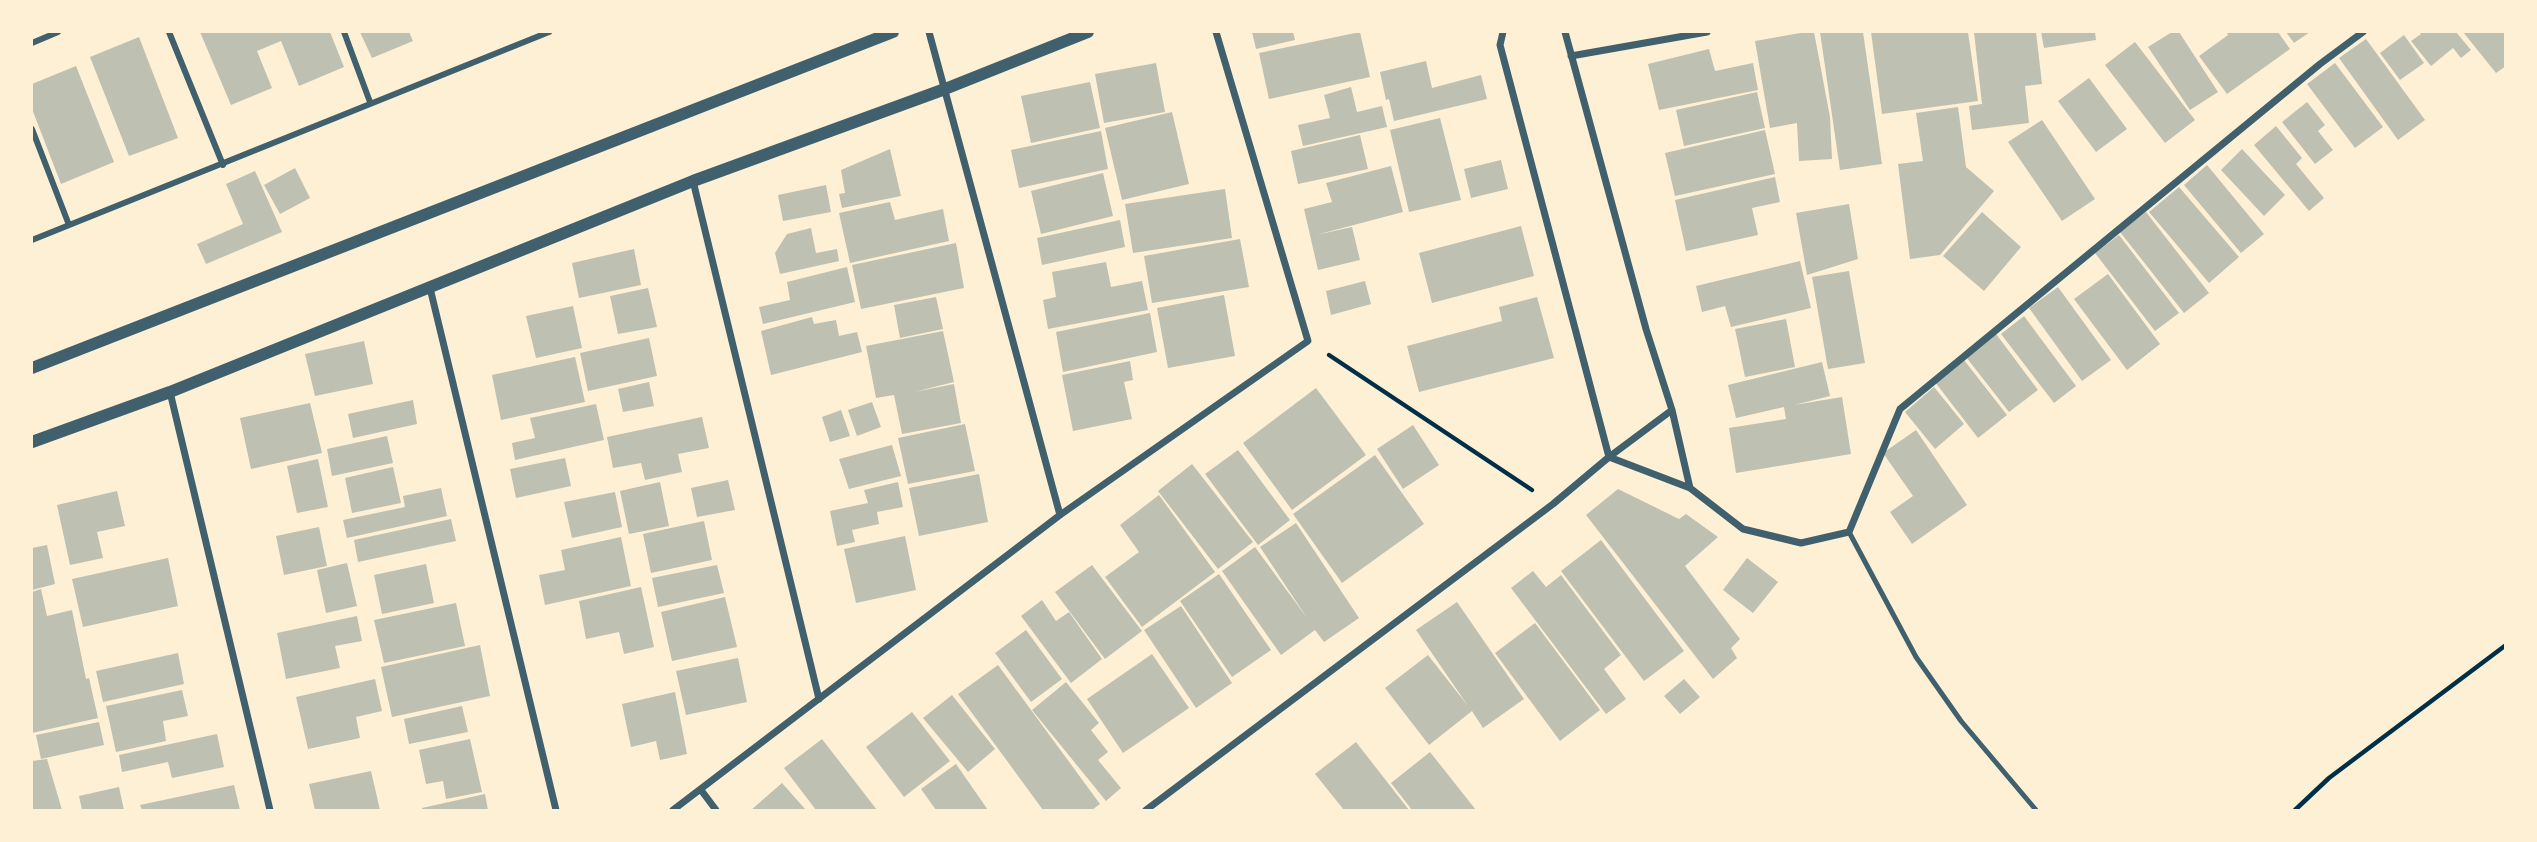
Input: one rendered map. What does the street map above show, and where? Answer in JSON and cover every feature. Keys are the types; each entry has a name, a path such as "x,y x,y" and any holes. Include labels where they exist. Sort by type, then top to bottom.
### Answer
{"street":[{"path":"32,43 58,32"},
{"path":"169,32 223,164"},
{"path":"344,32 370,102"},
{"path":"32,240 223,164 530,35 549,32"},
{"path":"32,368 893,32"},
{"path":"929,32 1059,515"},
{"path":"32,442 170,392 693,181 945,89 1088,32"},
{"path":"674,810 1059,515 1308,341 1216,32"},
{"path":"1503,32 1500,45 1609,457"},
{"path":"1564,32 1646,329 1672,410 1690,488"},
{"path":"1571,56 1707,32"},
{"path":"1609,457 1690,488 1743,528 1801,543 1849,532 1900,409 2320,64 2364,32"},
{"path":"32,129 69,225"},
{"path":"693,181 819,699"},
{"path":"430,288 556,810"},
{"path":"170,392 270,810"},
{"path":"1146,810 1553,504 1609,457 1672,410"},
{"path":"701,790 716,810"}],"lane":[{"path":"1849,532 1916,657 1961,722 2035,810"}],"path":[{"path":"1308,341 1553,504"},
{"path":"2295,810 2329,778 2505,645"}],"building":[{"path":"200,32 330,32 344,67 299,86 281,41 257,51 272,88 231,105"},
{"path":"360,32 409,32 413,41 372,58"},
{"path":"1252,32 1293,32 1295,40 1256,49"},
{"path":"1360,32 1370,77 1269,99 1259,53"},
{"path":"1814,32 1830,117 1832,159 1799,161 1797,123 1770,128 1755,41"},
{"path":"1820,32 1863,32 1882,164 1840,170"},
{"path":"1871,32 1968,32 1978,101 1882,114"},
{"path":"1974,32 2036,32 2042,84 2025,86 2029,123 1972,130 1969,106 1982,104"},
{"path":"2041,32 2095,32 2096,40 2044,48"},
{"path":"2172,32 2179,32 2218,92 2190,110 2148,47"},
{"path":"2227,32 2278,32 2290,49 2227,94 2199,56 2228,35"},
{"path":"2286,32 2310,32 2294,43"},
{"path":"2419,32 2456,32 2471,50 2461,58 2453,48 2431,66 2411,41 2421,34"},
{"path":"2463,32 2506,32 2506,66 2496,73"},
{"path":"2404,35 2424,63 2400,80 2380,53"},
{"path":"139,37 178,138 129,156 90,57"},
{"path":"2366,39 2425,120 2398,140 2339,58"},
{"path":"2135,42 2195,120 2165,143 2105,65"},
{"path":"1709,49 1715,71 1753,63 1758,90 1659,110 1648,64"},
{"path":"1426,61 1432,88 1481,75 1487,99 1394,121 1380,72"},
{"path":"1156,63 1165,112 1104,123 1095,74"},
{"path":"2335,63 2383,127 2355,148 2307,84"},
{"path":"76,66 114,162 61,184 32,109 32,84"},
{"path":"2089,78 2127,129 2096,152 2058,101"},
{"path":"1090,82 1100,128 1031,143 1021,96"},
{"path":"1351,87 1357,112 1382,106 1387,127 1303,146 1298,125 1330,118 1324,95"},
{"path":"1757,92 1765,128 1684,146 1676,110"},
{"path":"2307,102 2325,125 2318,131 2333,150 2315,164 2282,122"},
{"path":"1958,107 1966,167 1994,191 1940,255 1910,259 1898,164 1923,161 1916,113"},
{"path":"1172,112 1189,184 1122,200 1105,128"},
{"path":"1440,118 1461,200 1409,212 1390,130"},
{"path":"2042,120 2095,199 2062,221 2008,142"},
{"path":"2276,126 2302,158 2296,164 2324,198 2309,211 2254,145"},
{"path":"1765,130 1775,174 1675,196 1665,153"},
{"path":"1101,131 1108,169 1019,188 1011,150"},
{"path":"1360,135 1368,169 1298,184 1291,151"},
{"path":"890,149 901,196 842,208 839,194 845,193 841,170"},
{"path":"2242,149 2285,195 2264,216 2221,170"},
{"path":"1501,160 1508,189 1471,198 1464,169"},
{"path":"2207,165 2264,234 2241,253 2184,185"},
{"path":"1391,166 1403,212 1316,235 1352,227 1360,260 1318,270 1304,209 1332,202 1326,183"},
{"path":"295,168 310,198 280,214 264,185"},
{"path":"255,171 282,232 206,264 197,244 243,224 226,184"},
{"path":"1103,173 1113,216 1041,234 1031,191"},
{"path":"1775,177 1780,202 1752,208 1758,235 1686,251 1675,200"},
{"path":"826,185 831,212 783,221 778,195"},
{"path":"2179,187 2239,257 2209,283 2149,212"},
{"path":"1225,189 1232,238 1133,253 1125,204"},
{"path":"890,202 895,220 943,209 949,241 850,263 839,213"},
{"path":"1849,204 1858,259 1807,275 1796,213"},
{"path":"1982,212 2021,247 1984,291 1943,256"},
{"path":"2146,212 2209,293 2184,313 2120,232"},
{"path":"1120,220 1125,247 1042,265 1037,238"},
{"path":"1521,226 1534,276 1432,303 1419,253"},
{"path":"811,228 816,253 837,249 839,261 780,274 775,253 787,234"},
{"path":"2119,235 2179,313 2155,331 2095,253"},
{"path":"1240,239 1249,287 1152,303 1144,256"},
{"path":"956,243 964,288 861,309 852,265"},
{"path":"634,249 641,285 579,298 572,263"},
{"path":"1800,261 1811,308 1731,327 1725,306 1702,312 1696,286"},
{"path":"1106,262 1111,287 1142,281 1148,310 1048,329 1043,300 1056,297 1052,272"},
{"path":"847,267 855,302 763,324 759,307 790,300 787,282"},
{"path":"1849,271 1865,363 1828,369 1812,277"},
{"path":"2108,274 2160,344 2127,370 2074,299"},
{"path":"1365,281 1371,304 1331,315 1326,291"},
{"path":"2058,287 2111,360 2082,381 2029,308"},
{"path":"648,288 657,327 618,334 610,296"},
{"path":"1224,295 1235,356 1168,368 1157,308"},
{"path":"936,297 943,329 900,338 894,305"},
{"path":"1537,297 1554,358 1419,392 1407,346 1502,321 1499,307"},
{"path":"573,306 582,348 536,358 526,316"},
{"path":"1150,313 1157,352 1063,372 1056,332"},
{"path":"2024,316 2076,386 2054,403 2001,334"},
{"path":"812,317 814,324 836,320 839,336 857,332 862,352 771,375 761,331"},
{"path":"1786,319 1795,367 1745,377 1735,329"},
{"path":"943,331 954,382 914,392 954,384 961,423 902,434 894,395 876,398 866,346"},
{"path":"1996,334 2038,390 2009,412 1966,357"},
{"path":"649,338 657,376 588,391 580,353"},
{"path":"364,341 373,384 315,396 305,354"},
{"path":"575,357 585,402 501,420 492,375"},
{"path":"1964,360 2007,415 1978,438 1935,382"},
{"path":"1130,361 1133,380 1124,382 1132,419 1073,431 1062,375"},
{"path":"1822,362 1830,396 1794,405 1842,397 1851,454 1736,473 1729,428 1786,419 1784,407 1736,418 1728,385"},
{"path":"649,382 654,406 623,412 618,389"},
{"path":"1934,387 1964,424 1935,449 1905,412"},
{"path":"1316,388 1366,455 1292,510 1243,443"},
{"path":"413,400 417,424 353,438 348,414"},
{"path":"872,402 881,427 857,436 848,410"},
{"path":"310,403 322,453 251,469 240,418"},
{"path":"596,404 604,440 515,460 512,443 535,438 530,418"},
{"path":"841,410 850,436 830,442 822,417"},
{"path":"702,417 709,448 678,454 682,472 645,480 641,463 613,468 607,437"},
{"path":"965,424 975,471 908,484 898,438"},
{"path":"1413,425 1439,465 1403,489 1377,449"},
{"path":"1916,430 1967,505 1912,544 1890,512 1913,496 1883,453"},
{"path":"387,436 393,463 332,476 327,449"},
{"path":"892,445 901,476 849,489 839,459"},
{"path":"1238,450 1290,520 1258,545 1205,474"},
{"path":"1375,455 1424,524 1342,583 1293,514"},
{"path":"565,458 571,486 516,498 510,469"},
{"path":"318,459 328,507 297,513 287,466"},
{"path":"1192,464 1253,542 1218,569 1158,491"},
{"path":"393,467 401,503 352,513 345,478"},
{"path":"979,474 988,522 919,536 909,488"},
{"path":"728,480 735,510 697,517 691,488"},
{"path":"660,482 669,526 629,534 620,491"},
{"path":"898,482 903,507 877,512 879,524 852,530 855,542 837,546 830,511 868,503 864,490"},
{"path":"441,488 447,516 347,538 343,520 405,507 403,496"},
{"path":"1618,489 1679,519 1686,514 1718,537 1685,566 1740,639 1731,648 1737,658 1713,679 1586,515"},
{"path":"117,491 125,526 97,532 103,558 70,565 57,505"},
{"path":"615,492 622,527 572,538 564,502"},
{"path":"1159,495 1215,572 1142,627 1105,577 1139,552 1120,525"},
{"path":"451,519 456,541 358,562 354,540"},
{"path":"704,521 712,560 651,573 643,534"},
{"path":"1296,523 1359,618 1324,642 1315,630 1281,655 1222,571 1255,547 1307,618 1260,547"},
{"path":"319,527 327,566 284,575 276,536"},
{"path":"905,536 916,590 856,603 844,549"},
{"path":"621,537 631,586 545,605 539,575 565,570 561,550"},
{"path":"1601,540 1684,651 1644,681 1561,571"},
{"path":"47,545 55,584 32,590 32,548"},
{"path":"168,558 178,606 83,627 72,579"},
{"path":"1747,558 1778,582 1753,613 1723,590"},
{"path":"347,563 357,606 326,613 317,570"},
{"path":"426,564 434,603 382,614 374,575"},
{"path":"717,565 724,593 658,607 652,578"},
{"path":"1092,565 1142,631 1105,659 1055,592"},
{"path":"1533,571 1546,587 1561,575 1621,655 1604,669 1626,699 1606,714 1511,588"},
{"path":"1219,574 1271,650 1232,677 1180,601"},
{"path":"641,587 654,647 624,654 619,632 586,639 579,601"},
{"path":"41,589 47,616 72,610 86,679 89,678 98,718 32,733 32,592"},
{"path":"725,597 737,647 672,661 661,612"},
{"path":"1042,600 1056,621 1069,612 1102,659 1071,683 1021,616"},
{"path":"1457,602 1524,699 1483,728 1472,711 1429,745 1385,688 1428,655 1468,706 1416,630"},
{"path":"456,603 465,646 384,663 374,620"},
{"path":"1181,606 1232,683 1196,708 1144,630"},
{"path":"357,616 362,641 335,646 340,668 286,679 277,633"},
{"path":"1535,623 1600,710 1560,741 1495,653"},
{"path":"1026,630 1062,679 1031,702 995,653"},
{"path":"480,645 490,696 392,717 381,667"},
{"path":"178,653 184,684 103,702 96,671"},
{"path":"1152,654 1189,708 1123,753 1087,699"},
{"path":"738,658 747,702 686,715 676,671"},
{"path":"998,665 1100,804 1092,810 1043,810 958,694"},
{"path":"375,679 382,711 356,717 360,738 308,749 296,697"},
{"path":"1684,679 1700,697 1680,714 1664,696"},
{"path":"1066,682 1099,723 1091,730 1108,752 1098,760 1121,788 1106,801 1032,710"},
{"path":"182,690 188,716 163,721 166,741 116,752 106,706"},
{"path":"675,692 687,754 660,760 656,741 631,747 622,704"},
{"path":"952,695 995,749 968,772 923,718"},
{"path":"462,706 468,732 409,744 404,719"},
{"path":"912,712 950,761 904,797 866,747"},
{"path":"99,722 104,745 41,759 36,735"},
{"path":"217,734 224,767 172,778 168,762 122,772 119,755"},
{"path":"470,739 482,792 446,799 443,781 426,784 419,750"},
{"path":"822,739 877,810 816,810 784,768"},
{"path":"1356,742 1409,810 1344,810 1315,774"},
{"path":"1430,752 1476,810 1412,810 1391,783"},
{"path":"47,759 62,810 32,810 32,761"},
{"path":"956,764 988,810 936,810 921,789"},
{"path":"371,771 380,810 315,810 309,784"},
{"path":"782,783 806,810 751,810"},
{"path":"234,785 240,810 142,810 140,805"},
{"path":"119,787 124,810 82,810 79,796"},
{"path":"485,794 488,810 422,810 422,808"}]}
